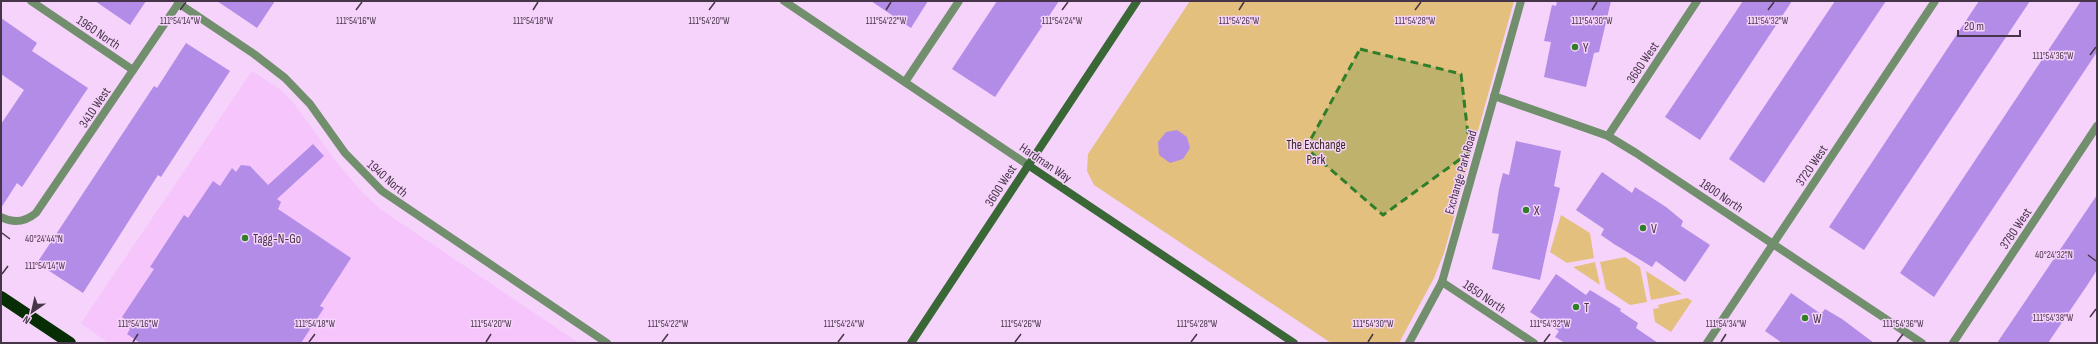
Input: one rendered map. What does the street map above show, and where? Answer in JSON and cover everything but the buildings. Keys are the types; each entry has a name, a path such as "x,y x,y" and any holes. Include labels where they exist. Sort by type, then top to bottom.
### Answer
{"highway":[{"path":"1,297 70,343"}],"street":[{"name":"1960 North","path":"31,1 133,70"},
{"name":"Hardman Way","path":"784,1 1294,343"},
{"path":"904,82 959,1"},
{"name":"3600 West","path":"911,343 1137,1"},
{"name":"Exchange Park Road","path":"1409,343 1442,282 1521,1"},
{"name":"3680 West","path":"1608,136 1697,1"},
{"name":"3720 West","path":"1707,343 1935,1"},
{"name":"3410 West","path":"1,217 15,222 23,221 41,208 179,2"},
{"name":"1940 North","path":"179,2 254,54 285,78 310,104 346,154 363,174 382,191 607,343"},
{"name":"1800 North","path":"1494,96 1608,136 1636,153 1922,343"},
{"name":"3780 West","path":"1953,343 2097,126"},
{"name":"1850 North","path":"1442,282 1534,343"}],"highlighted area":[{"path":"1360,49 1461,74 1470,152 1383,215 1306,148"}],"shaded area":[{"path":"252,71 281,90 295,105 339,165 362,192 380,209 579,343 108,343 81,323"}],"green space":[{"name":"The Exchange Park","path":"1190,1 1514,1 1444,253 1434,278 1399,343 1331,343 1094,185 1087,171 1088,154"},
{"path":"1561,215 1590,233 1594,258 1567,263 1550,252"},
{"path":"1625,257 1640,267 1647,302 1630,305 1606,289 1600,262"},
{"path":"1595,262 1600,285 1573,267"},
{"path":"1646,271 1682,294 1651,300"},
{"path":"1687,298 1692,301 1671,332 1655,322 1653,309 1659,308 1658,305"}],"place":[{"name":"Y","path":"1575,47"},
{"name":"X","path":"1526,210"},
{"name":"V","path":"1643,228"},
{"name":"Tagg-N-Go","path":"245,238"},
{"name":"T","path":"1576,307"},
{"name":"W","path":"1805,318"}]}
